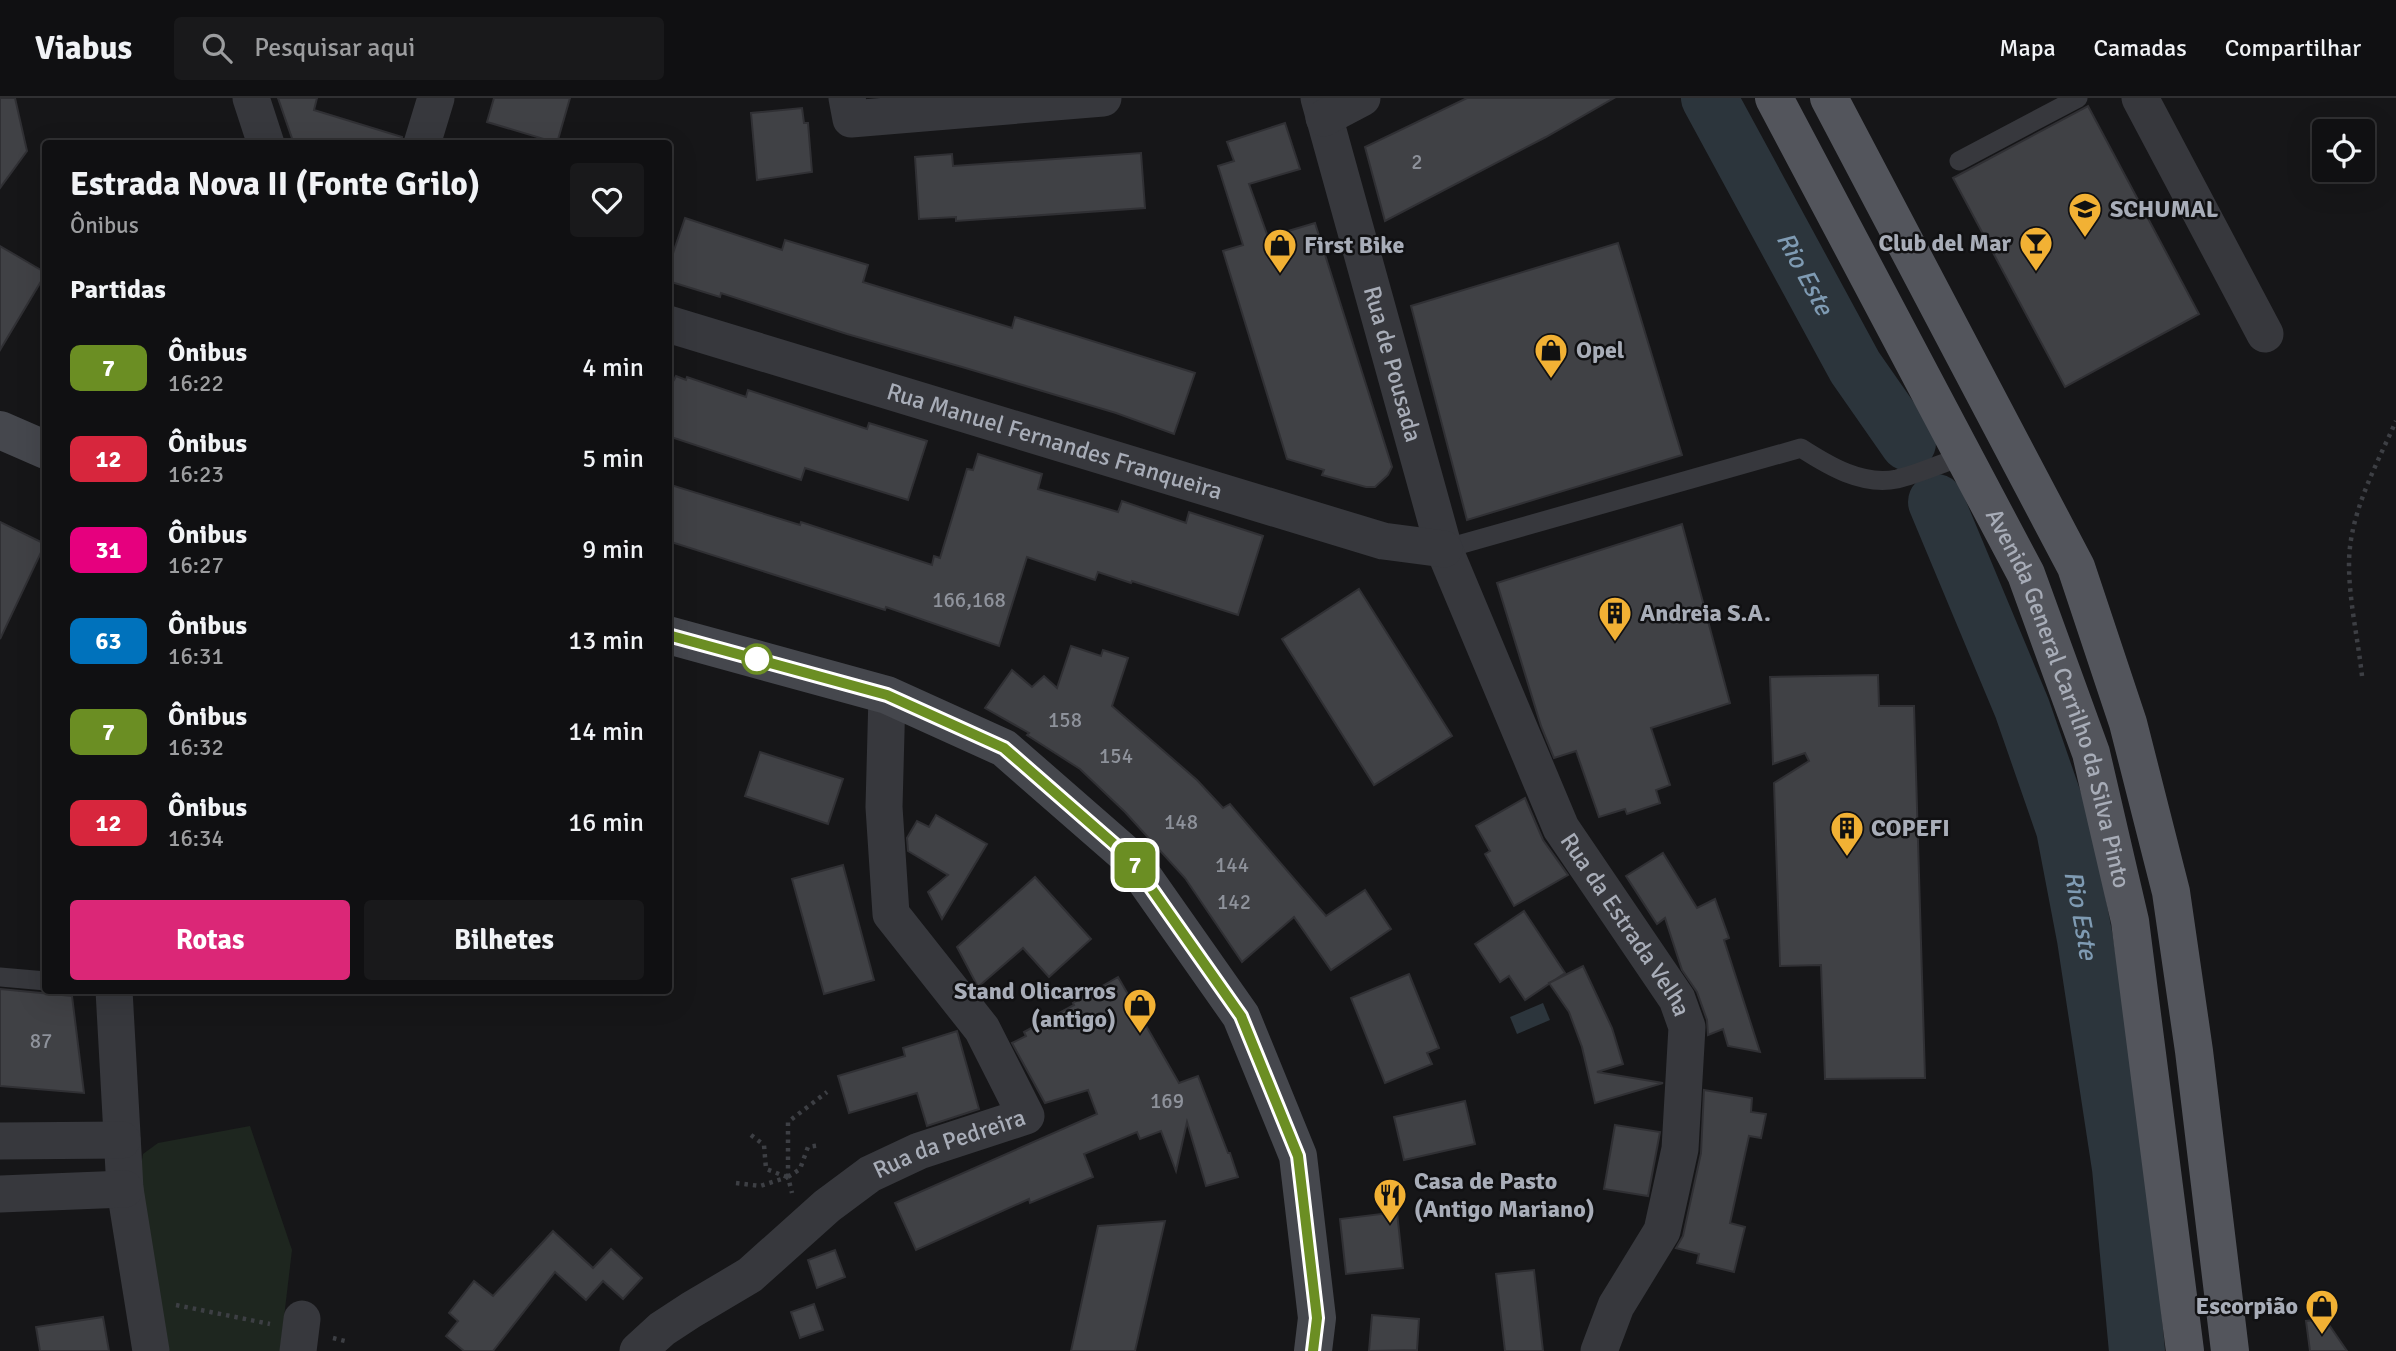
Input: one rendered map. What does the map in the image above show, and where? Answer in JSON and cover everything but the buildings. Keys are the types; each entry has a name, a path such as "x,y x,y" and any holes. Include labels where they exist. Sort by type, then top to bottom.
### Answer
{"main road":[{"name":"Avenida General Carrilho da Silva Pinto","path":"1774,98 2026,574 2091,753 2130,921 2185,1351"},
{"name":"Avenida General Carrilho da Silva Pinto","path":"1829,98 2076,567 2127,723 2171,892 2196,1065 2230,1351"},
{"path":"0,430 42,448"},
{"path":"672,636 887,695 1004,748 1130,858 1241,1016 1298,1156 1317,1318 1313,1351"}],"street":[{"path":"251,98 265,140"},
{"path":"423,140 436,98"},
{"path":"847,98 851,119 1103,98"},
{"path":"1321,108 1362,98"},
{"path":"2140,98 2265,334"},
{"name":"Rua de Pousada","path":"1321,108 1444,549"},
{"name":"Rua Manuel Fernandes Franqueira","path":"672,325 1383,541 1444,549"},
{"name":"Rua da Estrada Velha","path":"1444,549 1561,828 1677,999 1688,1027 1680,1149 1662,1231 1616,1306 1599,1351"},
{"name":"Rua da Pedreira","path":"638,1351 662,1329 750,1275 848,1188 894,1161 1026,1116 982,1029 891,914 884,807 887,695"},
{"path":"114,994 126,1198 151,1351"},
{"path":"0,1141 122,1140"},
{"path":"0,1194 126,1198"}],"lane":[{"path":"1959,161 2078,98"},
{"path":"1444,549 1801,448 1833,468 1869,480 1896,479 1964,456"},
{"path":"0,977 42,981"}],"path":[{"path":"2362,676 2349,564 2352,534 2366,491 2396,421"},
{"path":"806,1225 798,1212 788,1177 788,1122 827,1092"},
{"path":"751,1135 764,1145 766,1169 788,1177"},
{"path":"737,1183 760,1186 788,1177 800,1169 808,1147 820,1145"},
{"path":"143,1298 349,1342"}],"shaded area":[{"path":"1543,1003 1550,1020 1517,1034 1510,1017"},
{"path":"250,1126 292,1250 280,1351 166,1351 140,1171 143,1154 158,1143"}],"waterway":[{"name":"Rio Este","path":"1709,98 1855,367 1908,443"},
{"name":"Rio Este","path":"1936,502 2022,708 2064,829 2085,939 2120,1168 2137,1351"}],"bus line":[{"name":"7","path":"672,636 887,695 1004,748 1130,858 1241,1016 1298,1156 1317,1318 1313,1351"}],"place":[{"name":"SCHUMAL","path":"2085,239"},
{"name":"Club del Mar","path":"2036,273"},
{"name":"First Bike","path":"1280,275"},
{"name":"Opel","path":"1551,380"},
{"name":"Andreia S.A.","path":"1615,643"},
{"name":"COPEFI","path":"1847,858"},
{"name":"Stand Olicarros (antigo)","path":"1140,1035"},
{"name":"Casa de Pasto (Antigo Mariano)","path":"1390,1225"},
{"name":"Escorpião","path":"2322,1336"}]}
